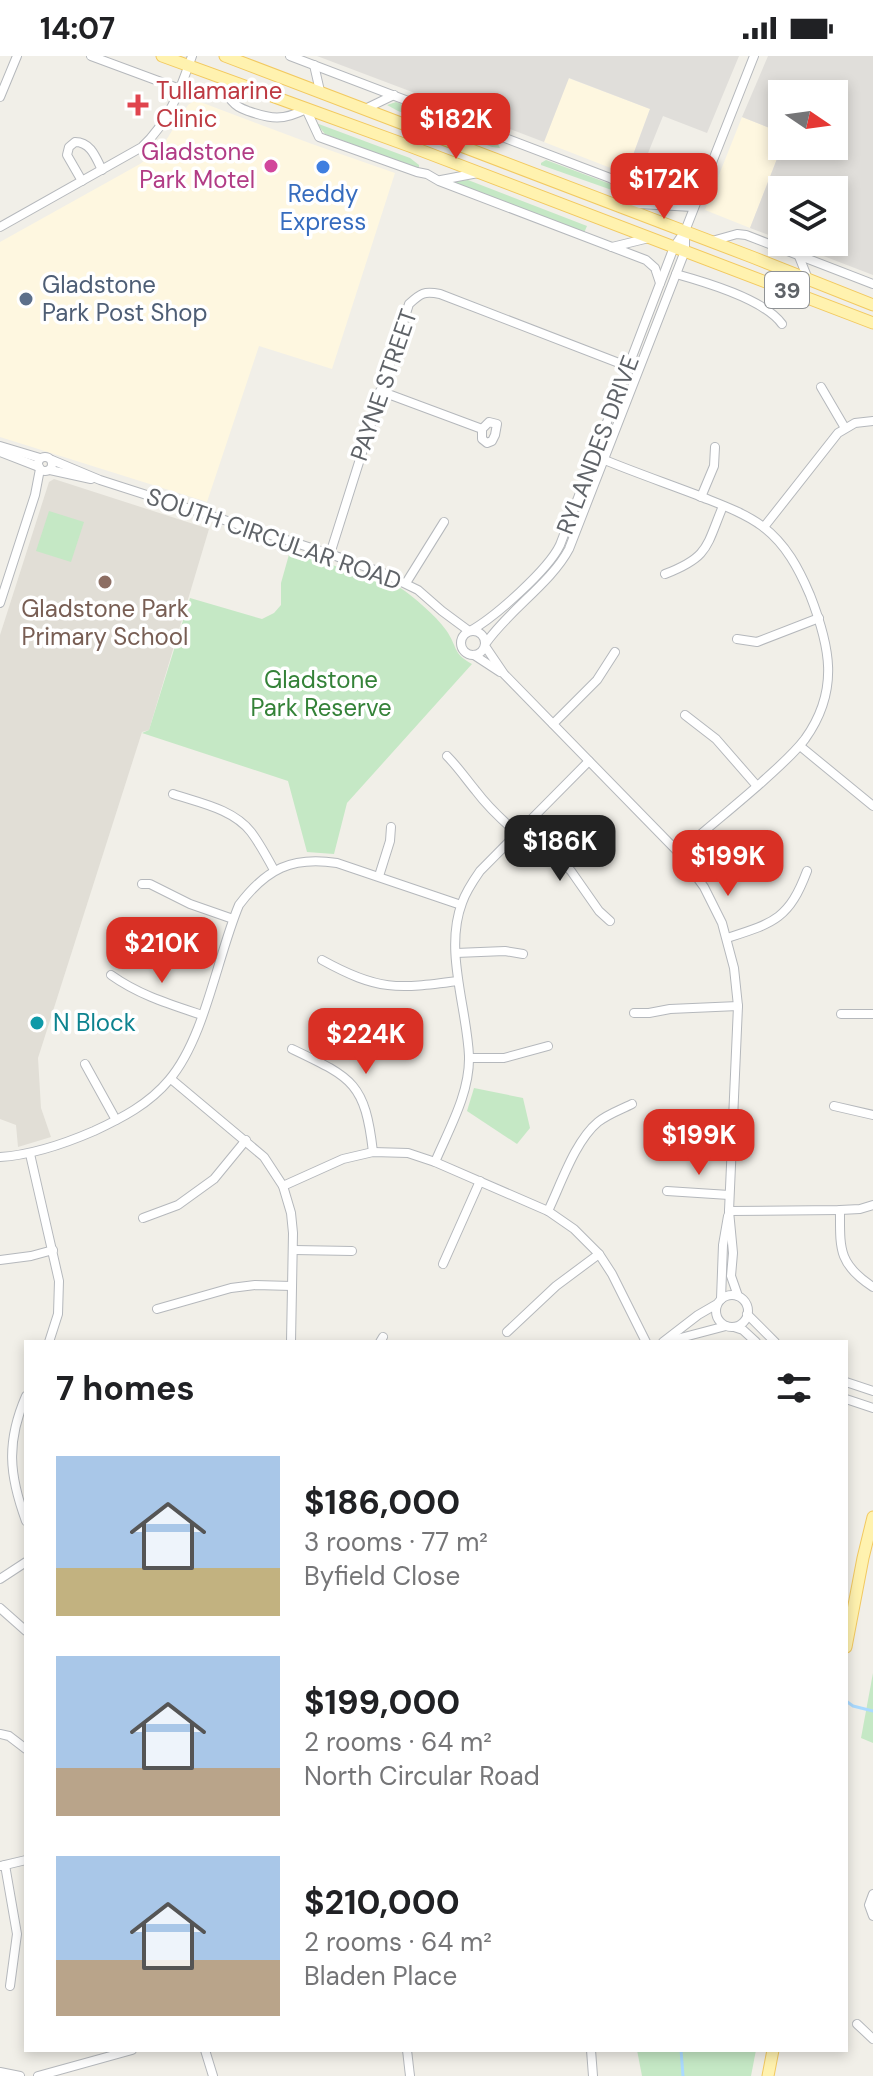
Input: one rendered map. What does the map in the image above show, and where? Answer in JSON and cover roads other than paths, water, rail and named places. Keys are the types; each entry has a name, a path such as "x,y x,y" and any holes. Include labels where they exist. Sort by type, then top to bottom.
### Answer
{"main road":[{"name":"39","path":"162,56 190,61 235,82 873,323"},
{"name":"39","path":"225,56 873,305"},
{"path":"848,1637 873,1517"},
{"path":"768,2076 773,2052"}],"street":[{"path":"0,97 17,56"},
{"path":"91,56 195,92 229,90 235,82"},
{"path":"290,56 610,178 623,185 629,209 639,204 693,207"},
{"path":"679,249 754,56"},
{"path":"0,227 135,152 147,142 164,121 190,61"},
{"path":"314,65 320,91"},
{"path":"235,82 231,101 237,106 272,118 306,109 319,137 427,174 651,263 658,272 660,283"},
{"path":"365,109 394,95"},
{"path":"82,181 67,155 69,147 75,142 83,142 89,147 102,170"},
{"path":"439,181 479,172"},
{"path":"712,241 737,234 768,243"},
{"path":"612,247 650,238"},
{"name":"RYLANDES DRIVE","path":"486,644 541,576 560,545 676,274 679,249"},
{"name":"RYLANDES DRIVE","path":"599,458 628,366 660,283 679,249"},
{"path":"799,256 808,279"},
{"path":"803,256 873,284"},
{"path":"676,274 720,288 758,305 782,324"},
{"name":"PAYNE STREET","path":"330,554 409,304 419,294 440,294 628,366"},
{"path":"628,366 637,370"},
{"path":"821,387 845,428"},
{"path":"380,391 482,429"},
{"path":"764,527 845,428 863,421 873,421"},
{"path":"701,497 714,466 715,447"},
{"name":"SOUTH CIRCULAR ROAD","path":"0,449 45,466 100,480 330,554 406,583 470,631"},
{"path":"599,458 723,506 764,527 786,549 800,573 819,618 828,653 827,687 820,712 800,746 679,853"},
{"path":"0,603 7,568 45,466"},
{"path":"665,574 699,556 709,541 723,506"},
{"path":"406,583 444,522"},
{"name":"RYLANDES DRIVE","path":"470,631 496,614 541,576"},
{"name":"SOUTH CIRCULAR ROAD","path":"442,611 462,639"},
{"path":"737,639 757,642 819,618"},
{"path":"504,674 464,650 462,639 470,631 481,633 504,674 679,853 704,887 727,938 738,1006 729,1195 733,1253 731,1276 738,1296 746,1305 747,1314 742,1323 672,1340"},
{"path":"473,655 481,653 486,644"},
{"path":"553,724 597,680 615,652"},
{"path":"685,715 716,739 757,786"},
{"path":"800,746 873,806"},
{"path":"447,756 495,813 517,833"},
{"path":"435,1162 459,1105 469,1058 456,953 461,905 480,871 589,761"},
{"path":"173,794 218,809 236,819 249,830 274,870"},
{"path":"526,825 571,871 599,911 610,921"},
{"path":"379,876 391,827"},
{"path":"0,1157 30,1154 83,1136 144,1104 171,1079 202,1015 239,905 252,887 274,870 294,862 318,860 337,863 461,905"},
{"path":"727,938 781,916 796,897 807,871"},
{"path":"142,884 150,884 190,904 233,919"},
{"path":"456,953 505,951 523,954"},
{"path":"322,960 367,982 391,987 410,988 458,981"},
{"path":"111,975 148,997 202,1015"},
{"path":"634,1013 738,1006"},
{"path":"841,1014 873,1014"},
{"path":"469,1058 504,1058 548,1046"},
{"path":"292,1049 328,1066 358,1091 370,1122 373,1152"},
{"path":"85,1064 116,1120"},
{"path":"171,1079 264,1157 283,1186 291,1213 294,1250 291,1340"},
{"path":"548,1211 573,1157 590,1131 607,1116 632,1104"},
{"path":"834,1106 873,1115"},
{"path":"143,1218 178,1205 214,1179 246,1140"},
{"path":"283,1186 343,1159 373,1152 408,1153 480,1181 548,1211 574,1229 599,1254 612,1274 645,1340"},
{"path":"30,1154 59,1281 58,1314 50,1340"},
{"path":"443,1264 480,1181"},
{"path":"667,1191 729,1195"},
{"path":"729,1211 840,1210 873,1205"},
{"path":"840,1210 840,1243 844,1259 858,1277 873,1287"},
{"path":"729,1211 716,1315 722,1324 743,1330 754,1340"},
{"path":"0,1260 53,1250"},
{"path":"294,1250 352,1251"},
{"path":"507,1332 556,1286 599,1254"},
{"path":"157,1309 231,1288 292,1286"},
{"path":"667,1340 719,1301 729,1295 738,1296"},
{"path":"747,1314 773,1340"},
{"path":"698,1315 706,1332"},
{"path":"848,1384 873,1391"},
{"path":"848,1400 873,1408"},
{"path":"24,1402 8,1450 16,1493 24,1515"},
{"path":"0,1579 24,1563"},
{"path":"0,1608 24,1629"},
{"path":"0,1734 9,1736 24,1747"},
{"path":"10,1986 17,1934 3,1865 24,1860"},
{"path":"873,1894 869,1905 873,1916"},
{"path":"857,2024 873,2039"},
{"path":"38,2076 79,2070 127,2052"},
{"path":"206,2052 213,2076"},
{"path":"407,2052 410,2076"},
{"path":"591,2052 593,2076"},
{"path":"0,2072 20,2076"}],"waterway":[{"path":"848,1702 873,1711"},
{"path":"681,2052 683,2076"}],"place":[{"name":"Tullamarine Clinic","path":"138,105"},
{"name":"Gladstone Park Motel","path":"271,166"},
{"name":"Reddy Express","path":"323,167"},
{"name":"Gladstone Park Post Shop","path":"26,299"},
{"name":"Gladstone Park Primary School","path":"105,582"},
{"name":"N Block","path":"37,1023"}],"park label":[{"name":"Gladstone Park Reserve","path":"321,694"}]}
